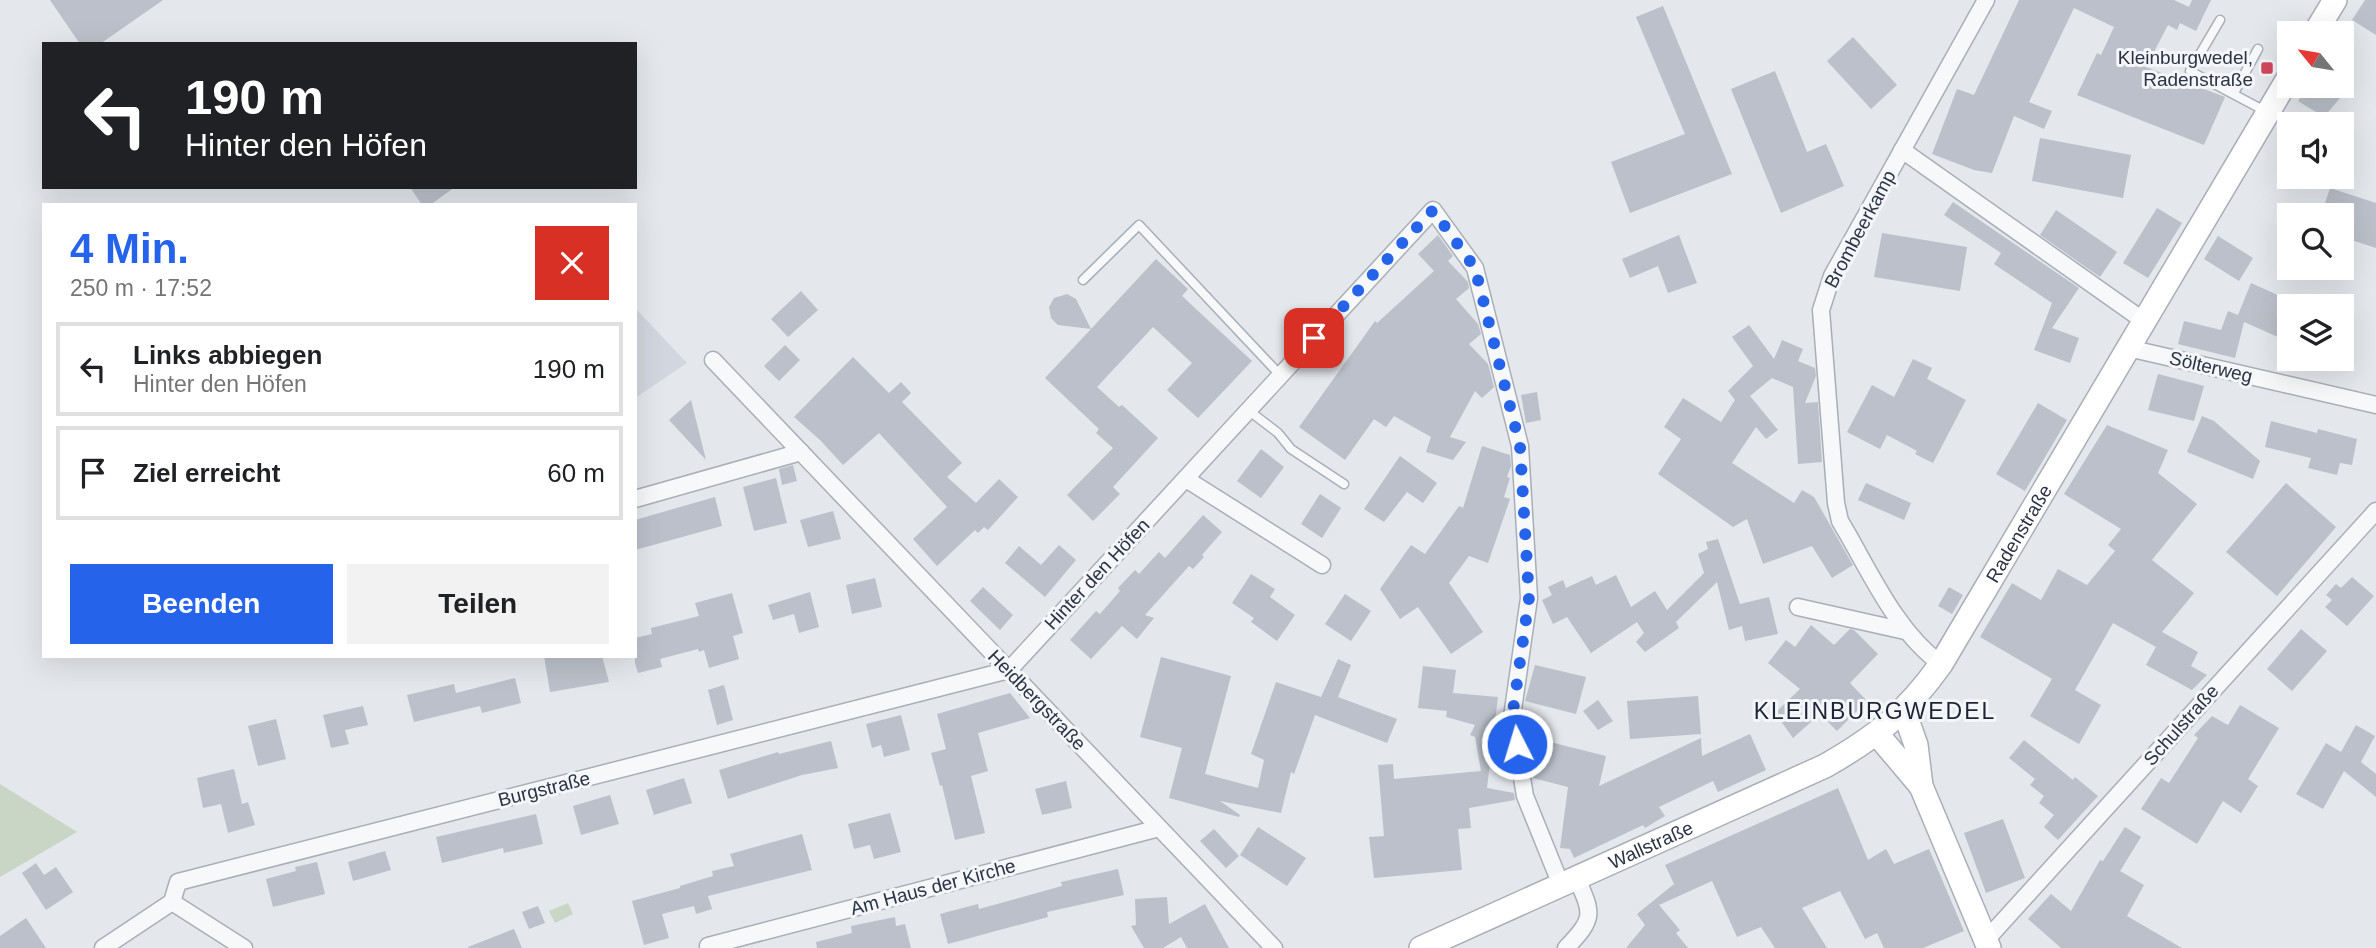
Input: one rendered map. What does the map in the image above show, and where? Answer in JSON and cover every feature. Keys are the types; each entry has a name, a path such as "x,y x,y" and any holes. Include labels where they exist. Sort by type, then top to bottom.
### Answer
{"street":[{"name":"Brombeerkamp","path":"1941,664 1921,650 1905,631 1840,522 1821,310 1832,276 1986,0"},
{"path":"2322,21 2334,0"},
{"name":"Radenstraße","path":"1877,734 1904,711 1941,664 2277,98"},
{"path":"1902,150 2144,321"},
{"name":"Hinter den Höfen","path":"1009,670 1433,210 1475,268 1520,446 1529,598 1512,718 1525,796 1569,881"},
{"name":"Sölterweg","path":"2128,348 2376,405"},
{"name":"Heidbergstraße","path":"713,360 1274,948"},
{"path":"637,498 801,452"},
{"path":"1186,479 1322,565"},
{"name":"Schulstraße","path":"1988,944 2376,511"},
{"path":"1798,607 1905,631"},
{"name":"Burgstraße","path":"103,948 172,902 178,883 1009,670"},
{"path":"1904,711 1916,745 1921,786 1988,944"},
{"path":"1877,734 1921,786"},
{"name":"Wallstraße","path":"1421,948 1825,766 1877,734"},
{"name":"Am Haus der Kirche","path":"708,946 1159,828"},
{"path":"1566,948 1585,928 1590,911 1569,881"},
{"path":"172,902 244,948"}],"lane":[{"path":"2220,20 2190,71 2268,113"},
{"path":"2234,93 2258,49"},
{"path":"1083,281 1139,225 1280,375"},
{"path":"1248,410 1278,433 1292,449 1344,484"}],"shaded area":[{"path":"637,310 687,363 637,397"}],"green space":[{"path":"0,784 77,832 0,877"},
{"path":"568,903 573,914 555,923 549,911"}],"building":[{"path":"50,0 163,0 103,42 79,42"},
{"path":"2019,0 2174,0 2189,7 2192,0 2211,0 2196,31 2180,23 2177,30 2168,25 2146,67 2225,97 2204,145 2077,95 2097,53 2101,55 2114,27 2074,8 2029,102 2052,111 2044,129 2014,116 1992,173 1974,170 1932,154 1957,89 1974,95"},
{"path":"2365,0 2376,0 2376,35 2352,20"},
{"path":"1663,6 1732,174 1630,213 1611,162 1685,134 1636,17"},
{"path":"1853,37 1897,85 1871,109 1827,61"},
{"path":"1775,71 1807,152 1826,144 1844,186 1781,213 1731,89"},
{"path":"2300,98 2340,98 2328,112 2316,112 2298,101"},
{"path":"2040,138 2131,155 2123,198 2032,181"},
{"path":"411,189 452,189 433,203 421,203"},
{"path":"2330,189 2333,189 2376,203 2376,248 2354,241 2354,203 2325,203"},
{"path":"1953,202 2079,288 2052,328 2079,338 2070,363 2034,350 2052,303 1994,264 2001,253 1944,215"},
{"path":"2157,208 2182,223 2148,278 2123,263"},
{"path":"2056,210 2117,252 2100,277 2040,235"},
{"path":"1882,233 1967,247 1960,291 1874,277"},
{"path":"1438,235 1453,256 1448,261 1468,282 1469,288 1456,299 1478,324 1481,334 1469,344 1488,364 1494,387 1482,398 1475,391 1450,437 1466,442 1453,460 1426,452 1431,437 1394,416 1386,427 1374,419 1345,460 1299,427 1375,321 1377,323 1434,271 1418,254"},
{"path":"1679,235 1697,283 1668,293 1658,266 1630,278 1622,259"},
{"path":"2218,236 2253,258 2239,281 2204,259"},
{"path":"1156,259 1188,289 1182,296 1252,361 1198,418 1167,390 1192,363 1153,327 1097,387 1119,407 1122,405 1158,438 1113,487 1120,494 1093,521 1067,495 1113,448 1096,433 1099,429 1045,378"},
{"path":"2251,283 2277,295 2277,337 2244,322 2235,358 2178,344 2184,321 2221,330 2228,311 2238,315"},
{"path":"801,291 818,310 788,337 771,319"},
{"path":"1067,294 1076,299 1091,329 1058,325 1051,318 1049,307 1054,298"},
{"path":"1749,325 1774,359 1782,340 1803,349 1798,361 1815,368 1816,376 1805,403 1818,402 1822,462 1798,464 1793,387 1772,378 1750,396 1778,430 1766,439 1756,427 1732,463 1794,503 1802,490 1814,497 1853,565 1832,578 1812,546 1763,564 1747,519 1733,527 1658,474 1681,439 1664,427 1683,398 1721,422 1735,400 1728,391 1753,366 1732,337"},
{"path":"785,345 800,360 779,381 764,366"},
{"path":"853,357 889,393 901,382 911,393 902,402 962,463 947,477 976,503 999,479 1018,497 988,530 984,527 978,533 975,530 937,566 913,539 947,507 879,433 843,465 794,417"},
{"path":"1913,359 1932,368 1927,379 1966,400 1933,463 1887,435 1880,449 1847,432 1872,385 1894,397"},
{"path":"2158,374 2204,386 2194,421 2148,410"},
{"path":"1537,392 1541,420 1526,423 1521,395"},
{"path":"691,400 706,460 669,420"},
{"path":"2038,403 2067,420 2025,491 1996,474"},
{"path":"2202,416 2214,421 2260,461 2253,479 2187,452"},
{"path":"2271,421 2317,433 2318,429 2357,439 2352,465 2340,463 2337,475 2308,468 2311,458 2265,447"},
{"path":"2107,425 2168,450 2158,473 2197,504 2152,560 2194,593 2162,632 2198,652 2191,666 2207,675 2192,690 2146,665 2156,647 2113,623 2075,690 2101,705 2079,744 2030,716 2052,679 1980,637 2012,583 2041,600 2058,569 2087,585 2115,551 2108,545 2121,529 2064,494"},
{"path":"1482,446 1510,455 1511,466 1507,477 1510,478 1504,497 1510,499 1488,563 1469,556 1449,583 1483,632 1451,654 1418,607 1400,619 1380,589 1411,545 1425,554 1459,506 1463,508"},
{"path":"1261,449 1284,467 1261,498 1237,481"},
{"path":"1400,456 1437,483 1423,503 1407,492 1384,522 1364,509"},
{"path":"793,465 797,481 782,485 779,469"},
{"path":"776,478 787,523 754,531 743,487"},
{"path":"1866,483 1911,503 1904,520 1858,500"},
{"path":"2286,483 2336,527 2277,596 2226,552"},
{"path":"1320,494 1341,508 1322,538 1301,524"},
{"path":"715,497 722,526 637,549 637,519"},
{"path":"833,511 841,539 808,547 800,520"},
{"path":"1203,515 1222,532 1193,569 1189,566 1145,615 1154,618 1137,639 1122,626 1091,659 1070,640 1096,611 1100,614 1135,570 1139,574 1159,552 1165,558"},
{"path":"1718,539 1740,604 1769,597 1778,634 1745,641 1742,626 1729,630 1717,582 1676,622 1679,628 1645,652 1636,642 1644,633 1637,622 1591,653 1567,617 1553,624 1542,600 1552,595 1548,587 1563,580 1566,588 1592,576 1596,585 1616,575 1631,607 1655,591 1667,610 1704,573 1698,554 1708,549 1706,542"},
{"path":"1059,545 1076,560 1045,597 1005,563 1019,546 1041,565"},
{"path":"1251,574 1275,589 1270,597 1295,615 1277,641 1251,622 1254,618 1232,603"},
{"path":"2352,577 2374,596 2347,626 2325,607 2332,600 2326,595 2336,584 2341,588"},
{"path":"875,578 882,607 852,614 846,585"},
{"path":"983,587 1013,615 1000,630 970,601"},
{"path":"1949,587 1963,595 1952,614 1938,606"},
{"path":"810,592 819,627 799,633 794,614 773,620 768,605"},
{"path":"732,593 743,633 733,636 739,659 709,668 704,650 699,652 698,649 660,659 662,667 638,673 635,663 637,638 652,634 651,628 699,616 695,603"},
{"path":"1345,594 1371,611 1351,641 1325,624"},
{"path":"1811,625 1834,645 1850,629 1854,630 1878,654 1850,683 1867,701 1837,731 1820,714 1793,738 1775,713 1800,689 1768,663 1786,640 1795,647"},
{"path":"2301,629 2327,651 2292,691 2267,669"},
{"path":"1161,657 1231,676 1205,774 1258,788 1264,760 1251,754 1276,682 1321,697 1338,659 1351,665 1338,697 1397,719 1387,743 1315,715 1294,774 1291,772 1281,813 1220,801 1240,815 1239,817 1169,798 1182,748 1140,737"},
{"path":"544,658 603,658 609,682 550,692"},
{"path":"1535,665 1586,677 1576,714 1525,701"},
{"path":"1423,666 1456,670 1453,693 1498,697 1487,788 1514,793 1515,800 1469,808 1471,828 1458,829 1462,870 1374,878 1369,837 1384,836 1378,765 1393,764 1394,779 1481,771 1475,737 1470,735 1475,725 1446,717 1447,711 1418,708"},
{"path":"515,678 521,703 482,713 480,706 414,722 407,695 454,684 456,693"},
{"path":"724,685 733,720 717,725 708,690"},
{"path":"1010,693 1030,718 978,733 988,771 971,776 985,833 955,840 931,753 946,749 937,714"},
{"path":"1698,696 1701,734 1630,739 1627,701"},
{"path":"1598,700 1613,721 1598,730 1583,711"},
{"path":"2240,705 2279,728 2248,779 2258,786 2241,813 2223,801 2197,844 2141,809 2161,778 2169,783 2198,738 2194,735 2212,716 2228,725"},
{"path":"363,706 368,725 345,730 349,744 331,748 323,715"},
{"path":"901,715 910,750 884,757 881,745 872,748 866,724"},
{"path":"276,719 286,759 258,766 248,726"},
{"path":"2356,725 2375,736 2361,762 2376,774 2376,797 2344,771 2323,809 2296,794 2326,743 2341,752"},
{"path":"1750,734 1766,770 1718,792 1713,781 1659,807 1665,816 1645,828 1643,825 1574,858 1570,849 1560,848 1568,787 1533,778 1531,767 1538,739 1606,756 1599,786 1701,738 1702,756"},
{"path":"2024,740 2073,780 2075,777 2098,796 2058,840 2044,827 2054,815 2039,803 2044,796 2030,785 2035,779 2009,758"},
{"path":"831,741 838,768 802,775 728,799 719,770 778,752 779,754"},
{"path":"234,769 242,804 248,802 255,825 228,833 221,804 203,808 197,778"},
{"path":"684,778 692,803 654,815 646,790"},
{"path":"1066,781 1072,808 1042,815 1035,789"},
{"path":"1838,788 1868,860 1886,849 1894,864 1929,849 1964,931 1923,948 1884,948 1877,933 1865,939 1840,891 1802,908 1827,948 1775,948 1761,927 1737,937 1712,881 1659,905 1680,930 1676,933 1688,948 1626,948 1645,925 1637,914 1674,884 1665,865"},
{"path":"610,795 619,824 581,835 573,806"},
{"path":"890,813 901,852 874,859 870,845 854,849 848,824"},
{"path":"536,814 543,844 504,853 503,848 442,863 436,837"},
{"path":"2003,819 2025,878 1986,893 1964,833"},
{"path":"1258,827 1306,858 1287,886 1240,855"},
{"path":"2125,827 2141,837 2120,871 2144,885 2127,916 2182,948 2061,948 2028,919 2051,894 2071,911 2100,860 2103,861"},
{"path":"1214,829 1239,856 1226,868 1200,841"},
{"path":"802,834 812,870 708,896 712,909 696,914 694,906 662,914 669,938 644,945 632,901 680,888 713,876 712,871 734,866 730,854"},
{"path":"385,851 391,870 353,881 348,862"},
{"path":"317,862 325,894 273,907 266,879 296,871 295,867"},
{"path":"36,863 44,875 56,867 73,892 46,910 22,873"},
{"path":"1118,869 1124,895 1047,912 1048,917 948,944 940,914 978,904 979,909 1062,886 1061,882"},
{"path":"1167,897 1169,924 1205,904 1229,948 1187,948 1181,937 1163,948 1144,948 1131,926 1136,925 1135,899"},
{"path":"538,906 545,923 529,929 522,912"},
{"path":"895,917 896,926 905,924 911,948 817,948 816,942 852,933 851,926"},
{"path":"26,918 46,948 0,948 0,936"},
{"path":"514,929 522,948 468,948 468,947"}],"place":[{"name":"Kleinburgwedel, Radenstraße","path":"2267,68"}],"district":[{"name":"KLEINBURGWEDEL","path":"1875,711"}],"route":[{"path":"1314,338 1433,210 1475,268 1520,446 1529,598 1512,718 1517,744"}]}
